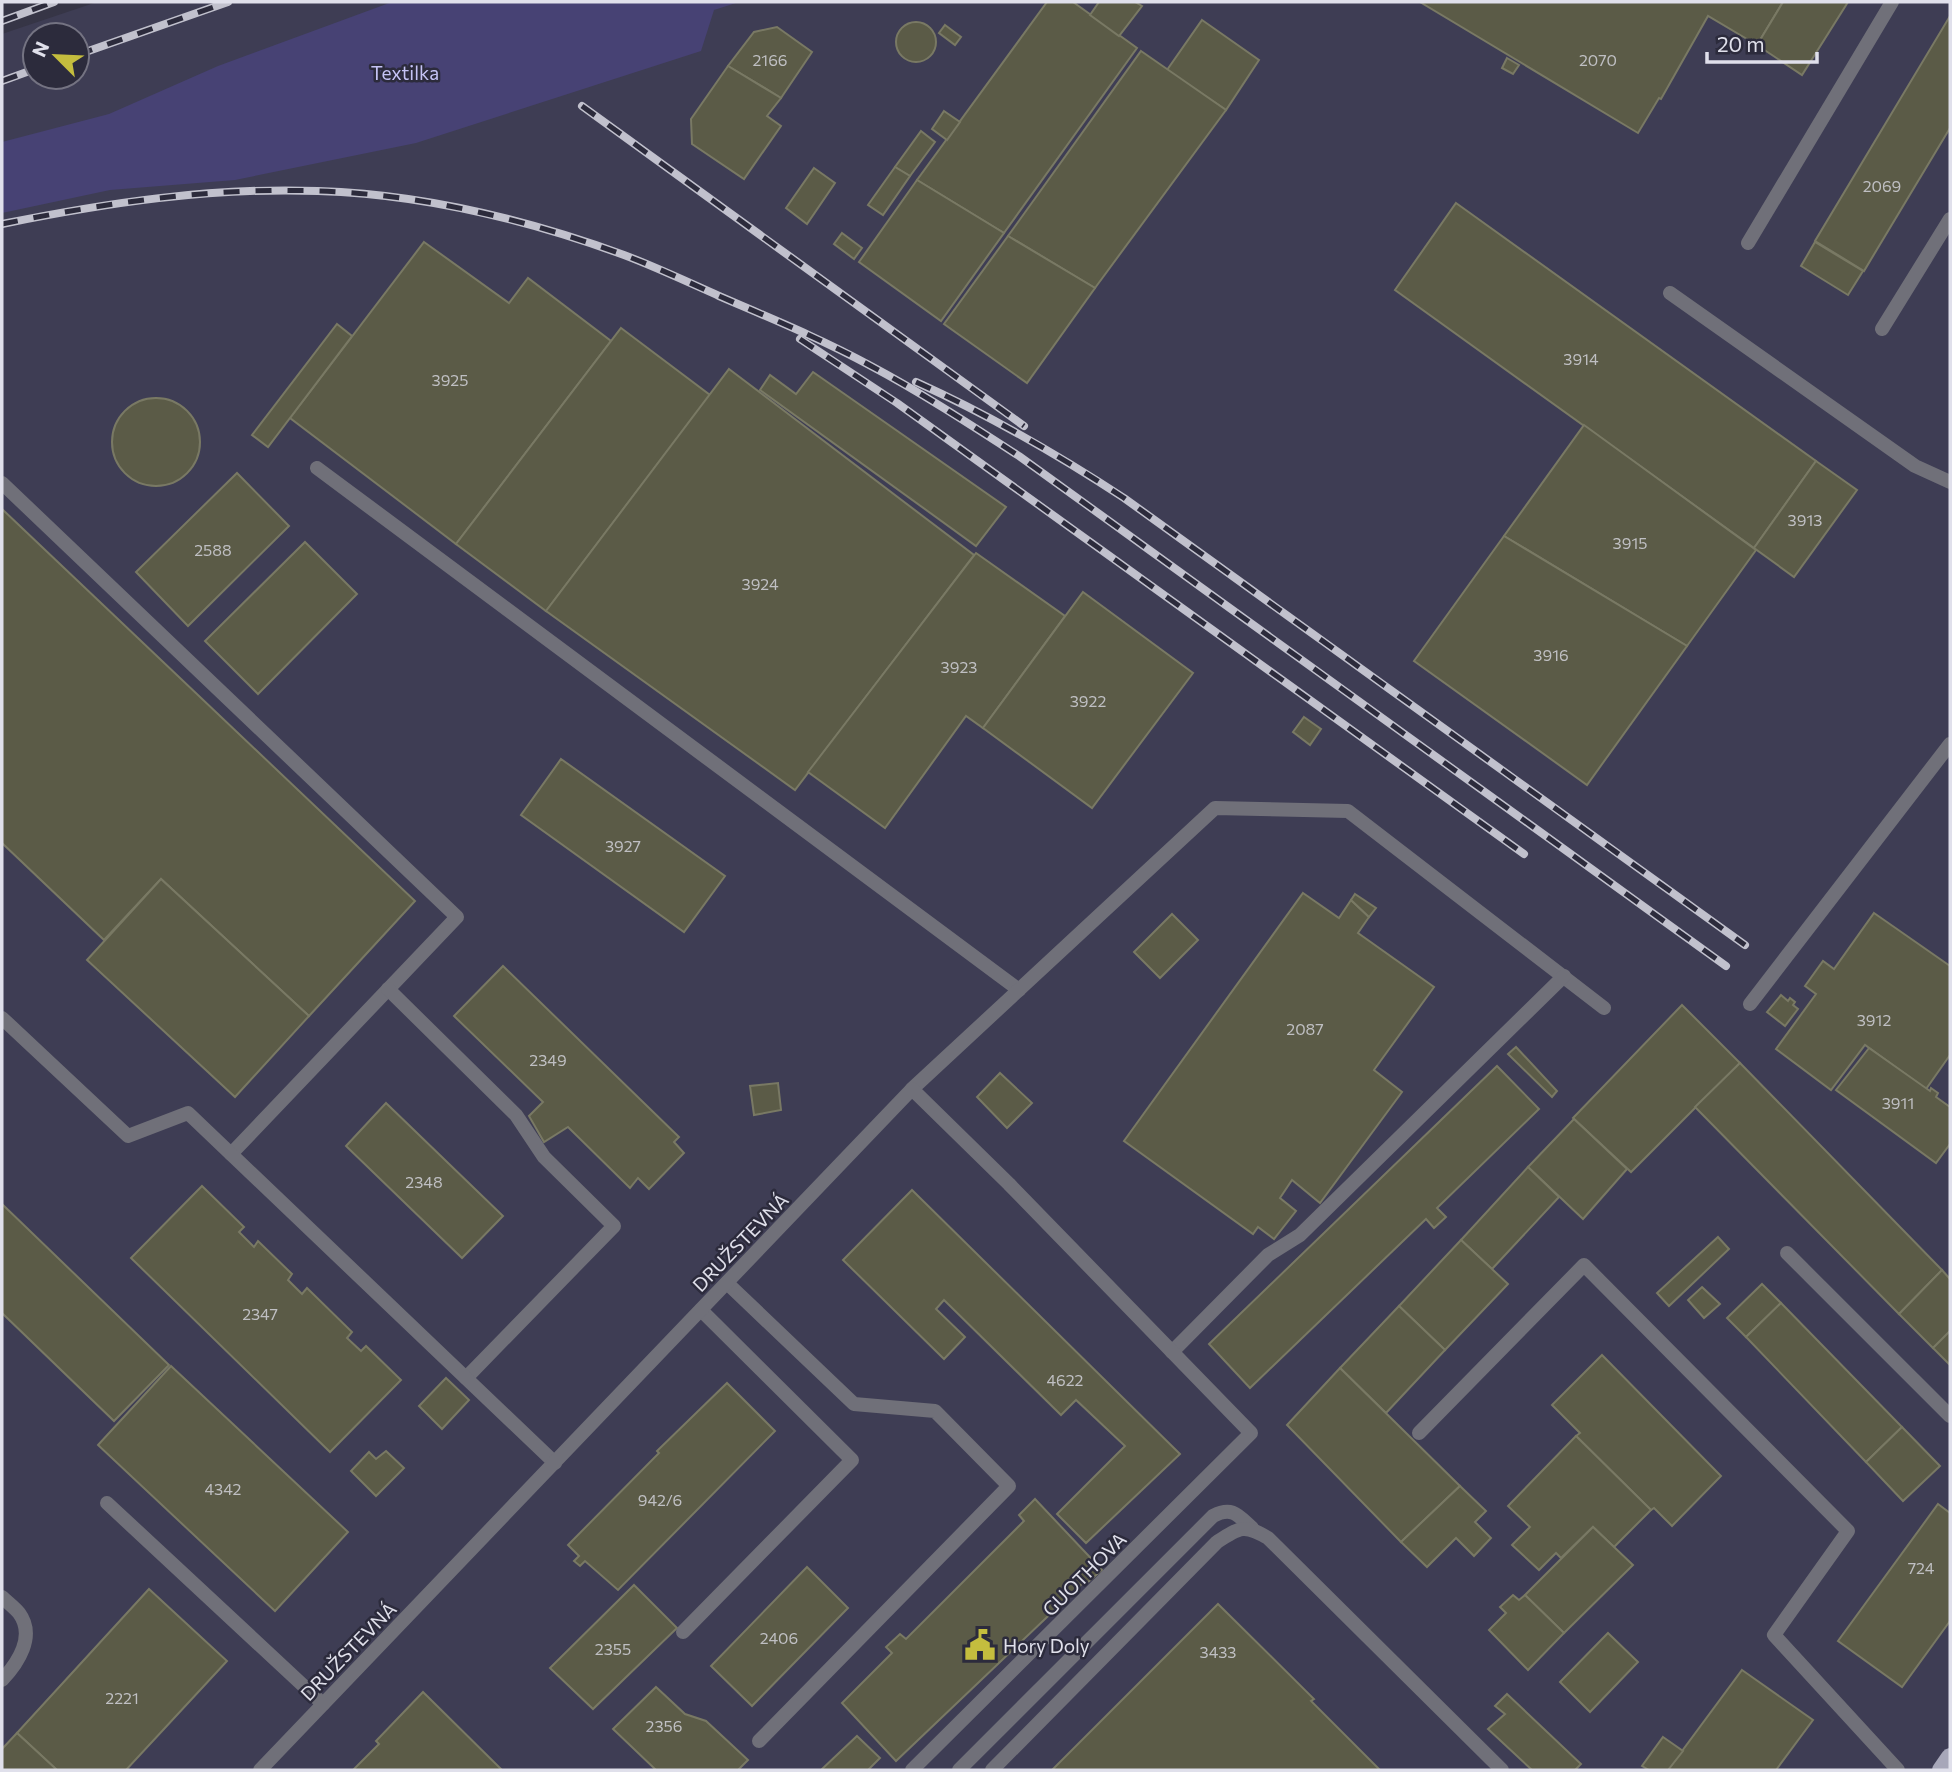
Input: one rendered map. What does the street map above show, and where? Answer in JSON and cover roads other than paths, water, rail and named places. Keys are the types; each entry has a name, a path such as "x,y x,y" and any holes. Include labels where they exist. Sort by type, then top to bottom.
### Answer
{"main road":[{"path":"1941,1770 1950,1757"}],"street":[{"path":"1748,243 1892,2"},
{"path":"1882,329 1950,219"},
{"path":"1670,293 1915,466 1950,482"},
{"path":"317,468 1019,990"},
{"path":"2,483 457,917 231,1153"},
{"path":"1750,1004 1950,744"},
{"name":"DRUŽSTEVNÁ","path":"260,1770 912,1088 1215,808 1348,811 1604,1008"},
{"path":"912,1088 1172,1352 1268,1255 1300,1235 1564,976"},
{"path":"388,989 516,1115 544,1157 614,1226 466,1378"},
{"path":"2,1018 128,1136 188,1113 555,1463"},
{"path":"1787,1253 1950,1416"},
{"path":"1419,1433 1584,1265 1849,1531 1774,1634 1898,1770"},
{"path":"727,1283 854,1404 935,1411 1009,1486 760,1741"},
{"path":"683,1632 852,1460 701,1310"},
{"name":"GUOTHOVA","path":"912,1770 1251,1433 1172,1352"},
{"path":"107,1503 323,1704"},
{"path":"959,1770 1213,1516 1228,1510 1236,1512 1252,1528 1269,1538 1502,1770"},
{"path":"992,1770 1217,1542 1235,1530 1252,1528"},
{"path":"2,1597 19,1614 25,1625 25,1641 20,1657 2,1680"}],"railway":[{"path":"2,21 54,2"},
{"path":"91,50 228,2"},
{"path":"2,81 21,74"},
{"path":"582,106 1024,426"},
{"path":"2,224 119,203 198,194 278,190 357,193 435,203 512,220 588,242 660,270 852,356 928,398 1019,456 1726,966"},
{"path":"800,339 897,403 1524,854"},
{"path":"916,382 1022,436 1124,498 1745,945"}],"place":[{"name":"Hory Doly","path":"980,1645"}],"park label":[{"name":"Textilka","path":"405,72"}]}
